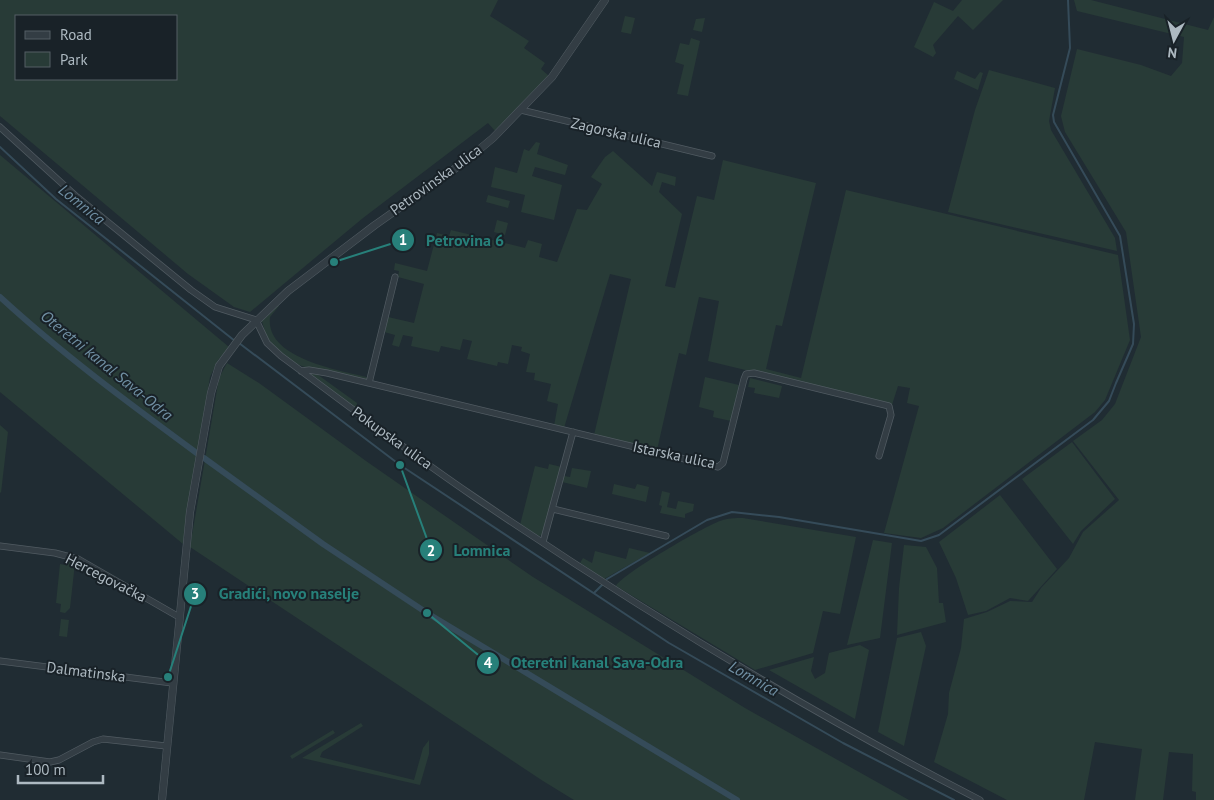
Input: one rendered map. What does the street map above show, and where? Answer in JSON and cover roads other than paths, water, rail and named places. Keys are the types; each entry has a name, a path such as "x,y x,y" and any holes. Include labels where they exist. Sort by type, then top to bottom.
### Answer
{"street":[{"name":"Petrovinska ulica","path":"162,800 190,512 210,394 216,374 242,335 288,291 375,225 478,151 520,110 560,66 604,0"},
{"name":"Zagorska ulica","path":"520,110 712,156"},
{"path":"0,127 78,197 191,290 215,307 256,320"},
{"path":"369,383 395,277"},
{"name":"Pokupska ulica","path":"256,320 270,347 472,495 674,627 835,721 980,800"},
{"name":"Istarska ulica","path":"301,371 314,370 718,467 723,463 741,387 749,373 889,406 891,415 879,456"},
{"path":"543,542 573,432"},
{"path":"553,509 666,536"},
{"name":"Hercegovačka","path":"0,546 70,556 179,617"},
{"name":"Dalmatinska","path":"0,661 172,683"},
{"path":"0,755 50,762 59,760 93,742 103,739 166,746"}],"waterway":[{"path":"607,579 707,520 732,512 779,517 921,541 939,535 1093,420 1109,401 1133,344 1134,324 1120,236 1054,122 1053,115 1070,48 1068,0"},
{"name":"Lomnica","path":"0,147 56,199 235,341"},
{"name":"Oteretni kanal Sava-Odra","path":"0,297 72,359 198,454"},
{"name":"Lomnica","path":"239,343 400,465 669,643 843,743 954,800"},
{"name":"Oteretni kanal Sava-Odra","path":"204,458 323,544 427,613 737,800"},
{"path":"595,592 602,585"}],"place":[{"name":"Petrovina 6","path":"334,262"},
{"name":"Lomnica","path":"400,465"},
{"name":"Oteretni kanal Sava-Odra","path":"427,613"},
{"name":"Gradići, novo naselje","path":"168,677"}]}
